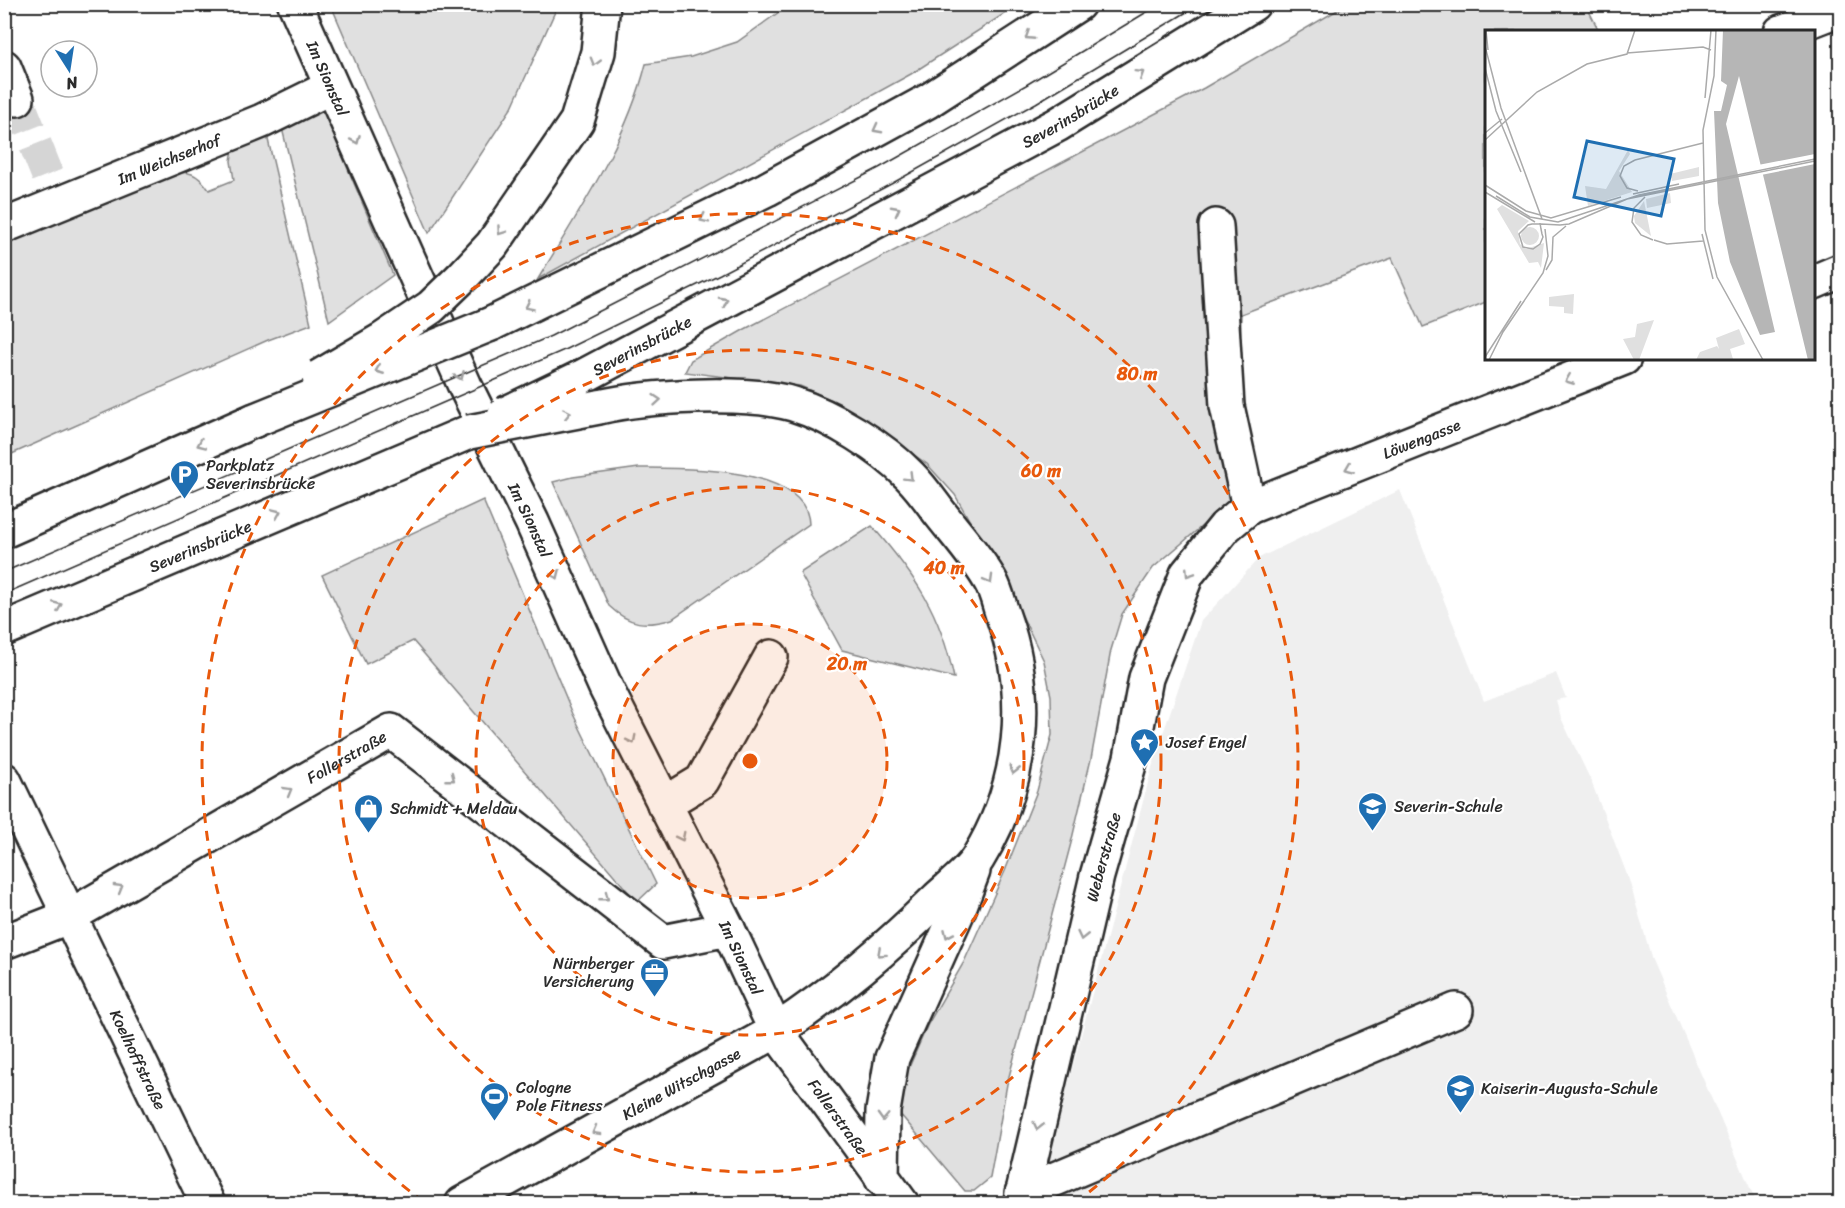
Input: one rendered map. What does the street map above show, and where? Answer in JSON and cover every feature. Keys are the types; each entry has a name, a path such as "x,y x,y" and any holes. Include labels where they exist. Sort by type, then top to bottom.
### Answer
{"main road":[{"name":"Im Sionstal","path":"295,4 465,386 532,522 606,688 728,929 776,1031"},
{"path":"255,420 431,307 492,245 577,121 598,52 603,4"},
{"path":"4,531 255,420 491,324 767,189 928,101 1078,4"},
{"name":"Severinsbrücke","path":"4,629 469,432 580,378 1057,125 1253,4"},
{"path":"1785,30 1840,9"},
{"path":"4,67 17,99"},
{"name":"Im Weichserhof","path":"4,226 53,189 273,117 331,87"},
{"path":"1216,226 1227,406 1237,517"},
{"path":"1815,282 1840,271"},
{"name":"Löwengasse","path":"1237,517 1619,360"},
{"path":"469,432 598,407 705,396 748,397 792,404 830,419 864,440 909,475 991,583 1010,636 1019,682 1020,734 1015,771 1000,814 977,861 958,910 892,1058 883,1111 892,1191"},
{"name":"Weberstraße","path":"1021,1198 1096,876 1131,759 1146,678 1167,618 1187,574 1237,517"},
{"path":"664,804 702,781 771,657"},
{"name":"Follerstraße","path":"4,942 68,917 391,731 663,942 728,929"},
{"name":"Koelhoffstraße","path":"4,780 68,917 208,1203"},
{"name":"Kleine Witschgasse","path":"462,1203 776,1031 830,995 882,953 977,861"},
{"path":"1021,1198 1456,1010"},
{"name":"Follerstraße","path":"776,1031 892,1191"}],"shaded area":[{"path":"331,5 558,5 512,107 429,233"},
{"path":"789,5 1018,5 911,74 538,279 614,149 646,64 691,57 737,42"},
{"path":"1346,5 1586,5 1598,30 1485,30 1485,302 1423,327 1392,258 1241,314 1239,401 1251,484 1153,568 1122,614 1111,650 1091,759 1071,843 1007,1084 990,1178 974,1191 965,1191 900,1114 907,1072 928,1024 964,962 1005,871 1037,791 1052,735 1051,696 1044,661 1013,597 955,495 927,464 841,404 800,386 685,372 691,360 745,329 1204,88"},
{"path":"322,108 393,275 329,321 281,124"},
{"path":"266,131 311,324 268,340 5,457 5,242 80,206 86,212 138,185 168,174 192,174 200,179 209,190 234,180 231,161 234,143"},
{"path":"639,468 710,470 765,480 787,490 803,505 809,524 672,619 654,623 631,621 609,606 553,482"},
{"name":"Severin-Schule","path":"1400,490 1484,701 1556,673 1566,698 1556,700 1561,718 1591,781 1629,880 1652,960 1756,1202 1041,1204 1042,1183 1154,760 1201,621 1259,558"},
{"path":"483,500 573,714 656,884 637,902 413,641 366,664 322,575"},
{"path":"872,526 914,579 934,614 954,678 842,650 800,573"}],"tunnel":[{"path":"17,99 48,176"}],"tram line":[{"path":"4,572 551,336 879,168 1026,85 1160,4"},
{"path":"4,594 562,351 720,274 891,184 1036,103 1200,4"}],"place":[{"name":"Parkplatz Severinsbrücke","path":"185,500"},
{"name":"Josef Engel","path":"1145,768"},
{"name":"Severin-Schule","path":"1373,832"},
{"name":"Schmidt + Meldau","path":"369,834"},
{"name":"Nürnberger Versicherung","path":"655,998"},
{"name":"Kaiserin-Augusta-Schule","path":"1460,1114"},
{"name":"Cologne Pole Fitness","path":"495,1122"}]}
